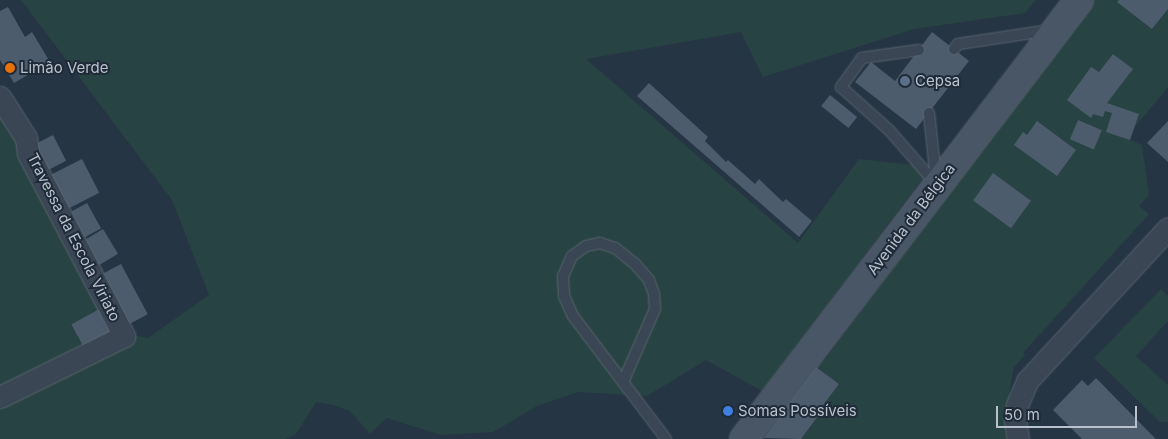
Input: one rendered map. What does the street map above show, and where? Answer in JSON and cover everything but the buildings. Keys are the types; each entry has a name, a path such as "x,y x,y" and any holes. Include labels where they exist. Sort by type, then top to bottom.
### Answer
{"main road":[{"name":"Avenida da Bélgica","path":"744,439 1079,0"}],"street":[{"name":"Travessa da Escola Viriato","path":"0,97 26,138 28,154 124,336 0,397"},
{"path":"1018,439 1015,420 1017,405 1027,381 1168,228"}],"lane":[{"path":"954,46 1056,30"},
{"path":"919,50 862,58 841,88 890,131 937,184"},
{"path":"929,113 937,184"},
{"path":"623,382 655,310 654,294 649,280 635,264 615,248 600,243 586,246 572,256 563,276 564,296 573,316 666,439"}],"green space":[{"path":"21,0 1036,0 1025,13 914,29 763,77 741,32 586,59 798,243 859,159 931,167 762,391 706,360 647,396 578,392 537,406 493,432 441,435 387,418 370,434 350,411 316,402 296,434 286,439 0,439 0,113 14,134 101,308 71,325 84,348 114,331 148,338 209,295 172,200"},
{"path":"1093,0 1168,0 1168,87 1134,128 1130,140 1142,145 1149,195 1139,206 1149,214 1023,353 1025,355 1014,367 1005,432 1007,439 801,439 818,416 822,418 826,412 821,408 839,384 816,367 826,358"},
{"path":"1161,289 1168,296 1168,321 1136,356 1168,385 1168,422 1160,422 1094,358"}],"place":[{"name":"Limão Verde","path":"10,68"},
{"name":"Cepsa","path":"905,81"},
{"name":"Somas Possíveis","path":"728,411"}]}
